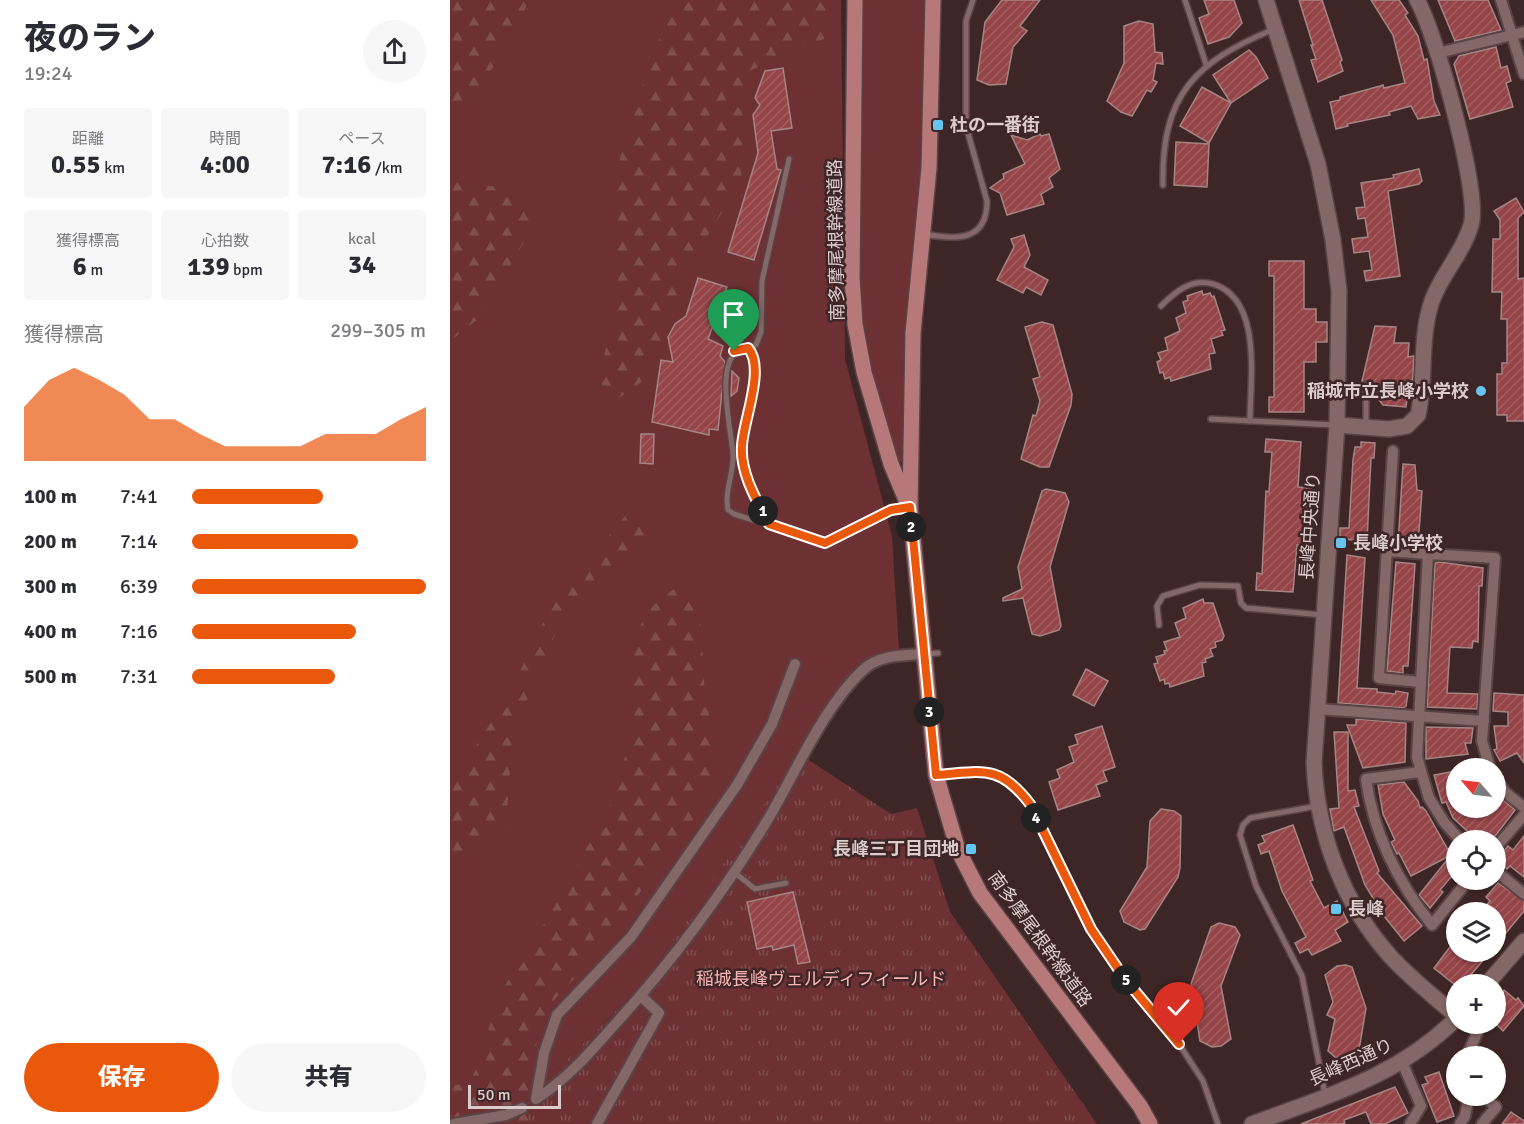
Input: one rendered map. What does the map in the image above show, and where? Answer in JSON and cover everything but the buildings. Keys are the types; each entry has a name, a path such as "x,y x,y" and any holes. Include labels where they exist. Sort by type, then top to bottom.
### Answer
{"main road":[{"name":"南多摩尾根幹線道路","path":"855,0 852,278 855,324 867,384 891,464 910,507"},
{"name":"南多摩尾根幹線道路","path":"933,0 929,168 913,333 910,507 931,653 936,775 958,850 981,893 1140,1106 1150,1124"}],"street":[{"name":"長峰中央通り","path":"1266,0 1318,164 1333,240 1339,291 1337,425 1314,763 1318,806 1324,831 1343,883 1372,933 1409,974 1446,1008"},
{"path":"1337,425 1389,429 1407,426 1418,416 1429,309 1472,223 1472,188 1438,53 1424,12 1417,0"},
{"path":"1501,0 1519,33 1524,74"},
{"path":"1438,53 1519,33"},
{"path":"1393,451 1379,678 1420,682"},
{"path":"1387,551 1495,558 1482,741 1487,758"},
{"path":"1428,554 1418,715 1420,772 1429,798 1451,830"},
{"path":"795,664 772,724 737,785 631,937 557,1015 544,1053 536,1099 575,1070 641,996 734,872 821,727 856,677 865,668 884,658 931,653"},
{"path":"1318,709 1484,721"},
{"path":"1420,772 1366,779 1380,835 1413,902 1432,925 1460,890"},
{"path":"1506,792 1524,807"},
{"path":"1506,836 1524,815"},
{"path":"1506,879 1524,894"},
{"path":"1496,974 1524,941"},
{"path":"597,1124 659,1013 641,996"},
{"name":"長峰西通り","path":"1252,1124 1367,1081 1423,1049 1446,1027"},
{"path":"1402,1062 1421,1106 1410,1124"},
{"path":"1460,1124 1465,1116 1467,1106"},
{"path":"1482,1124 1495,1106"},
{"path":"454,1124 506,1115 522,1108"}],"lane":[{"path":"923,234 962,238 977,231 987,213 987,201 966,126 966,21 973,0"},
{"path":"1185,0 1206,64"},
{"path":"1163,185 1162,157 1172,115 1187,86 1206,64 1235,46 1275,28"},
{"path":"789,159 762,281 761,332 756,345 734,351 728,362 726,409 733,455 726,500 728,510 734,514 825,543 891,510 910,507"},
{"path":"1161,306 1178,290 1199,282 1219,286 1236,299 1246,319 1250,339 1250,421"},
{"path":"748,348 753,353 756,368 742,448 748,481 769,524"},
{"path":"1366,384 1366,427"},
{"path":"1211,419 1337,425"},
{"path":"1159,625 1157,606 1162,596 1200,585 1238,586 1241,603 1245,608 1323,615"},
{"path":"936,775 991,771 1018,788 1030,804 1091,929 1125,979 1179,1044 1203,1081 1218,1124"},
{"path":"1318,806 1250,818 1243,825 1240,835 1256,886 1302,976 1325,1096"},
{"path":"734,872 755,889 786,883"},
{"path":"1175,990 1179,1044"}],"green space":[{"path":"450,0 841,0 845,359 892,536 899,650 872,657 850,677 644,983 524,1102 450,1124"},
{"path":"450,0 530,0 481,89 450,121"},
{"path":"692,0 827,0 828,37 744,73 741,182 685,272 647,378 619,398 598,382 612,322 611,187 654,50 671,14"},
{"path":"861,0 927,0 908,461 897,462 864,341 859,289"},
{"path":"450,182 511,188 533,213 529,233 482,316 450,341"},
{"path":"626,515 660,528 564,613 512,736 506,829 450,874 450,782 456,778 511,690 551,606"},
{"path":"675,588 700,606 704,683 717,761 694,819 580,974 559,994 541,1026 534,1066 571,1112 572,1124 450,1124 450,1087 470,1081 481,1059 496,1000 555,906 613,800 630,738 636,635 649,609"},
{"name":"稲城長峰ヴェルディフィールド","path":"798,753 891,814 917,808 950,912 1097,1124 529,1124 524,1102 644,983"}],"place":[{"name":"杜の一番街","path":"938,125"},
{"name":"稲城市立長峰小学校","path":"1481,391"},
{"name":"長峰小学校","path":"1341,543"},
{"name":"長峰三丁目団地","path":"971,849"},
{"name":"長峰","path":"1336,909"}],"route":[{"path":"734,351 739,348 748,348 753,353 756,368 742,448 748,481 769,524 825,543 891,510 910,507 936,775 977,770 991,771 1018,788 1030,804 1091,929 1125,979 1179,1044"}]}
